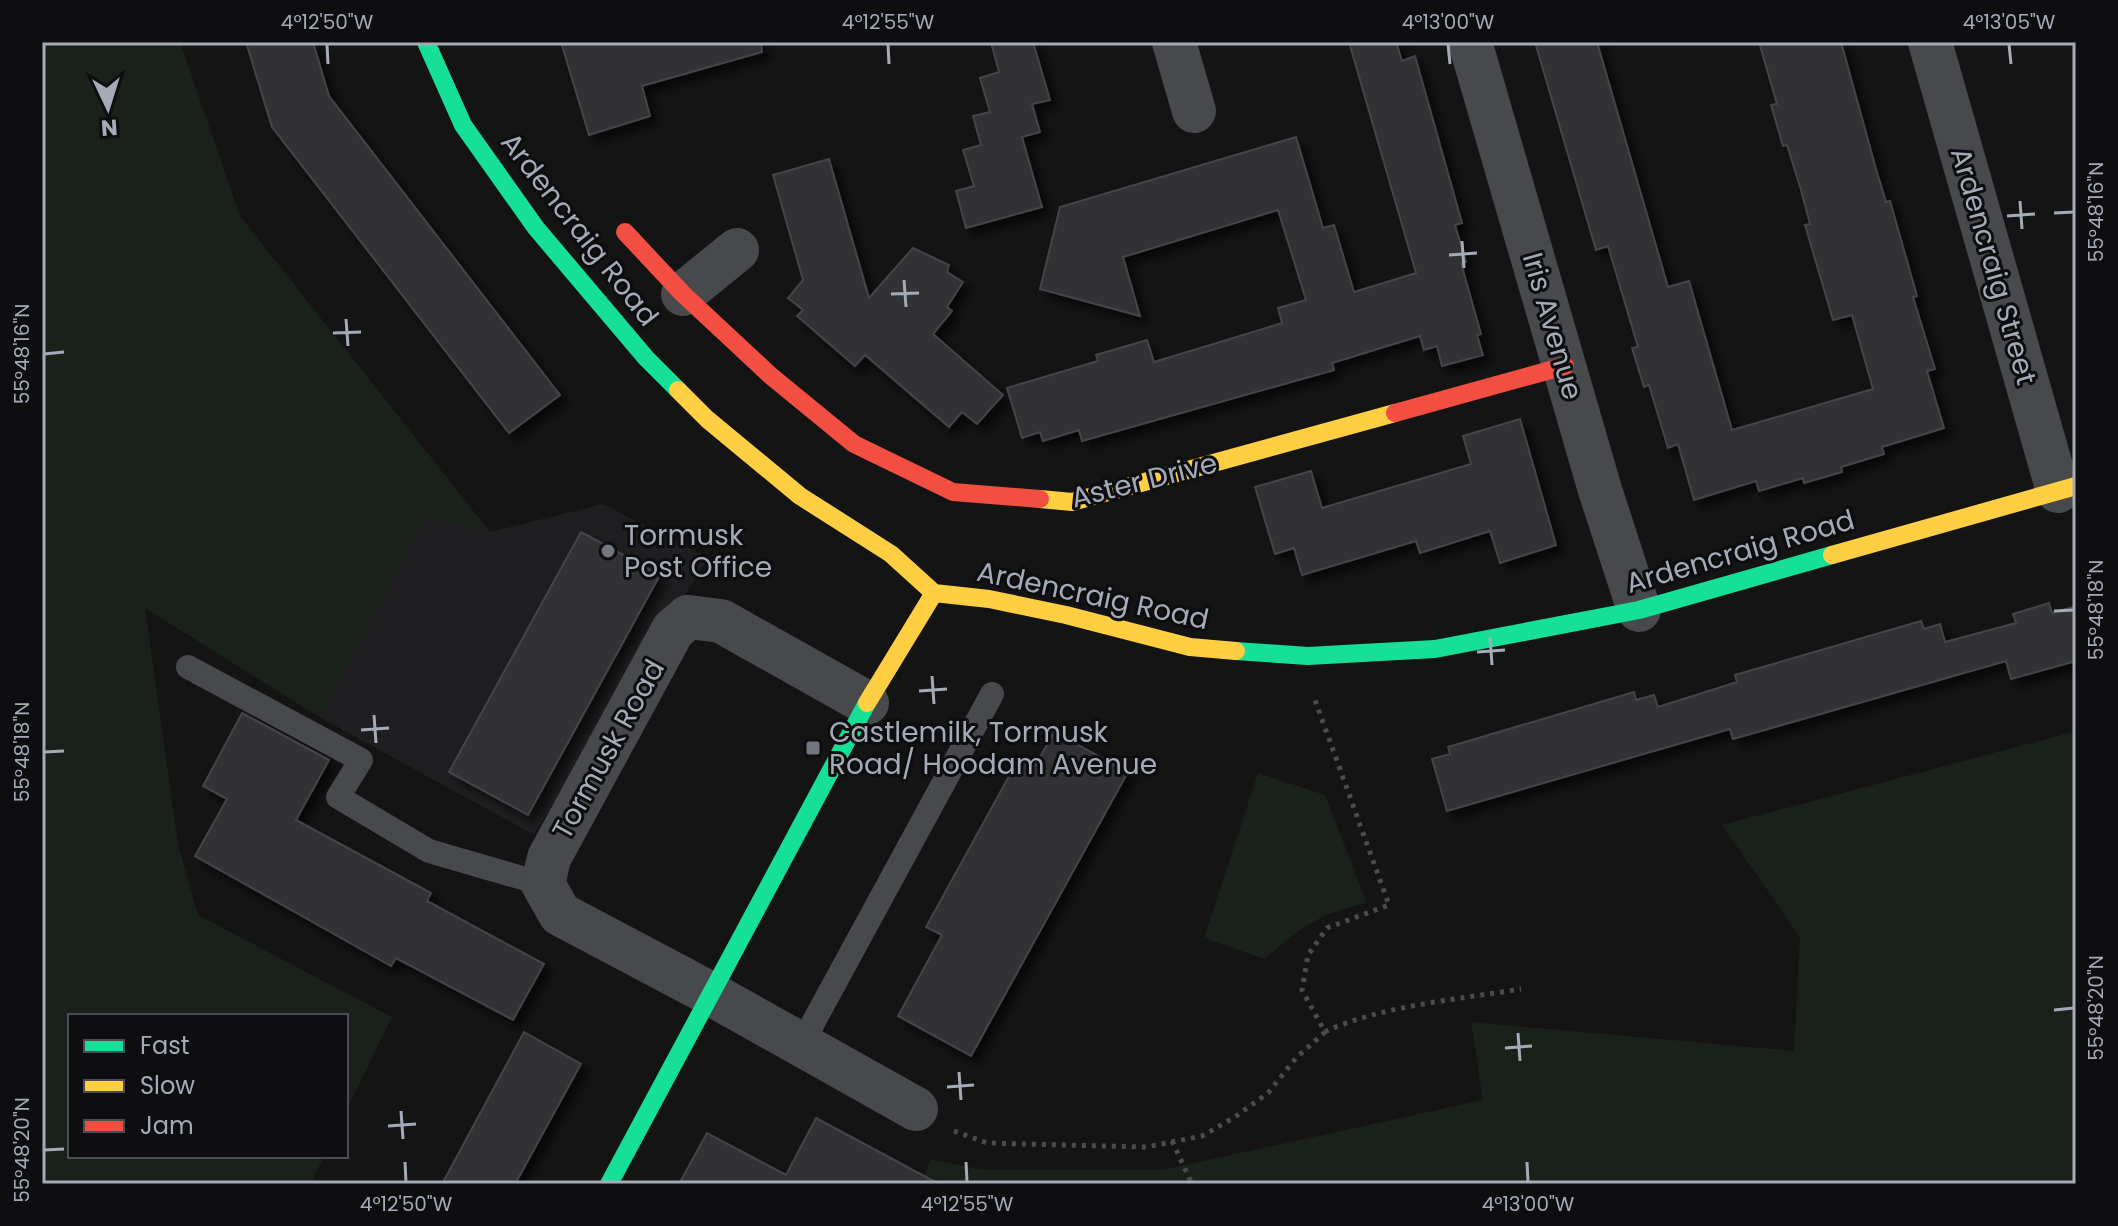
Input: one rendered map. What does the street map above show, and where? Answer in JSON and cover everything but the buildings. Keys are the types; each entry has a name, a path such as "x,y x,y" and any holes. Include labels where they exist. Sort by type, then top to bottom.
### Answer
{"street":[{"name":"Ardencraig Road","path":"426,42 463,125 536,228 646,358 707,419 800,496 891,554 934,593 989,599 1066,615 1190,647 1308,656 1435,649 1639,610 2067,488"},
{"path":"1174,42 1194,111"},
{"name":"Iris Avenue","path":"1470,42 1600,490 1639,610"},
{"name":"Ardencraig Street","path":"1930,42 2067,488"},
{"name":"Aster Drive","path":"625,232 683,294 771,376 854,444 953,492 1072,502 1565,366"},
{"path":"683,294 737,250"},
{"path":"609,1184 867,703 934,593"},
{"name":"Tormusk Road","path":"543,884 549,858 673,630 688,617 721,621 867,703"},
{"path":"543,884 560,914 916,1109"}],"lane":[{"path":"188,667 361,760 338,797 429,851 543,884"},
{"path":"801,1045 992,694"}],"path":[{"path":"1308,656 1315,703 1389,905 1327,928 1308,955 1302,990 1325,1032"},
{"path":"916,1109 959,1134 987,1143 1146,1147 1202,1136 1268,1093 1296,1058 1325,1032 1345,1022 1521,989"},
{"path":"1172,1141 1192,1184"}],"shaded area":[{"path":"42,42 180,42 240,216 490,532 424,518 321,718 145,608 178,844 198,915 392,1017 348,1107 348,1014 68,1014 68,1158 323,1158 314,1184 42,1184"},
{"path":"603,504 708,558 534,835 321,718 424,518 490,532"},
{"path":"2076,731 2076,1184 920,1184 931,1160 985,1170 1162,1170 1483,1100 1471,1022 1794,1051 1800,937 1722,825"},
{"path":"1258,773 1325,795 1367,903 1311,923 1265,959 1204,938"}],"traffic: fast":[{"path":"426,42 463,125 536,228 646,358 678,390"},
{"path":"1236,651 1308,656 1435,649 1639,610 1832,555"},
{"path":"609,1184 867,703"}],"traffic: slow":[{"path":"678,390 707,419 800,496 891,554 934,593 989,599 1066,615 1190,647 1236,651"},
{"path":"1040,499 1072,502 1395,413"},
{"path":"1832,555 2076,486"},
{"path":"867,703 934,593"}],"traffic: jam":[{"path":"625,232 683,294 771,376 854,444 953,492 1040,499"},
{"path":"1395,413 1565,366"}],"place":[{"name":"Tormusk Post Office","path":"608,551"},
{"name":"Castlemilk, Tormusk Road/ Hoodam Avenue","path":"813,748"}]}
